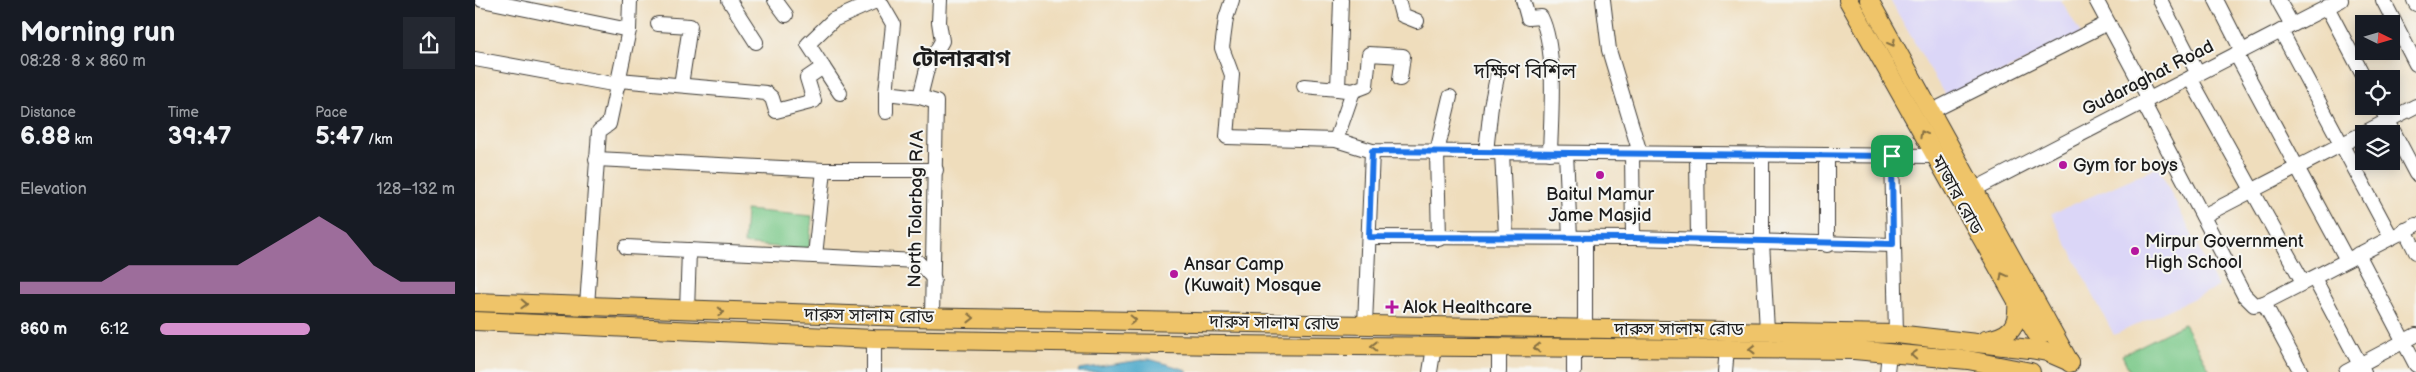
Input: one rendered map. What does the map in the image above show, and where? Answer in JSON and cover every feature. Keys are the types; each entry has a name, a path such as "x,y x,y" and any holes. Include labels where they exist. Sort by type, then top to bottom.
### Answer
{"main road":[{"name":"মাজার রোড","path":"1848,0 1935,156 1966,194 2073,367"},
{"name":"মাজার রোড","path":"1869,0 1930,112 1966,194 2017,301 2036,333 2044,334 2049,327"},
{"path":"1972,341 1999,337 2012,328 2016,322 2017,301"},
{"name":"দারুস সালাম রোড","path":"475,302 687,311 933,317 1767,330 1896,334 1972,341 2047,352 2073,367"},
{"path":"585,325 587,306"},
{"name":"দারুস সালাম রোড","path":"475,320 874,339 1434,347 1845,350 1968,360 2031,372"},
{"path":"1579,328 1579,348"}],"street":[{"path":"482,0 542,6 629,30"},
{"path":"587,306 592,261 599,131 609,124 629,30 630,0"},
{"path":"729,0 755,42"},
{"path":"775,0 785,15"},
{"path":"840,92 808,44 833,20 879,0 893,24 886,93 887,112"},
{"path":"886,93 920,97 927,65 943,41 939,22 941,0"},
{"path":"1232,0 1225,18 1222,48 1232,75 1227,137 1337,140 1372,151 1935,156"},
{"path":"1338,89 1341,0"},
{"path":"1398,0 1402,15 1417,21"},
{"path":"1523,0 1528,18 1541,17 1550,47 1551,153"},
{"path":"1603,0 1609,50 1636,153 1633,238"},
{"path":"2096,0 2243,295 2254,305 2264,303 2410,227 2416,252"},
{"path":"2160,0 2194,76 2253,191 2362,368"},
{"path":"2216,0 2239,52 2297,168 2353,257 2410,338 2416,365"},
{"path":"2278,0 2286,28 2342,144 2391,237"},
{"path":"2383,0 2416,64"},
{"path":"2414,0 2416,4"},
{"path":"2336,2 2362,70"},
{"name":"Gudaraghat Road","path":"1966,194 2336,2"},
{"path":"1930,112 2108,23"},
{"path":"658,24 690,26 681,85"},
{"path":"1304,86 1353,91 1366,86 1369,54 1403,56 1400,79"},
{"path":"475,59 618,83 681,85 766,92 772,98 774,110 777,111 813,101 807,78 823,67"},
{"path":"1486,152 1491,106 1498,72"},
{"path":"1337,140 1353,91"},
{"name":"North Tolarbag R/A","path":"920,97 936,102 933,317"},
{"path":"1439,239 1437,152 1450,97"},
{"path":"2203,216 2416,106"},
{"path":"2385,115 2416,174"},
{"path":"1365,325 1372,151"},
{"path":"1503,152 1506,238"},
{"path":"1566,153 1570,238"},
{"path":"1697,154 1698,240"},
{"path":"1762,154 1762,242 1767,330"},
{"path":"1827,155 1827,245"},
{"path":"1892,156 1896,334"},
{"path":"597,159 824,170 936,170"},
{"path":"815,256 824,170"},
{"path":"1369,237 1439,239 1633,238 1827,245 1893,244"},
{"path":"1579,328 1585,239"},
{"path":"626,247 917,261 934,279"},
{"path":"687,311 689,250"},
{"path":"2264,303 2301,372"},
{"path":"2346,372 2362,368 2410,338"},
{"path":"874,339 874,372"},
{"path":"1429,372 1434,347"},
{"path":"1499,347 1499,372"},
{"path":"1574,372 1579,348"},
{"path":"1725,372 1727,348"},
{"path":"1887,372 1889,353"}],"shaded area":[{"path":"1890,0 2061,0 2081,34 1947,99"},
{"name":"Mirpur Government High School","path":"2158,167 2218,287 2114,335 2051,214"}],"green space":[{"path":"746,210 812,216 809,250 744,244"},
{"path":"2184,324 2211,372 2130,372 2122,355"}],"water":[{"path":"1149,359 1184,369 1188,372 1078,372 1079,369"}],"place":[{"name":"Gym for boys","path":"2063,165"},
{"name":"Baitul Mamur Jame Masjid","path":"1600,175"},
{"name":"Mirpur Government High School","path":"2135,251"},
{"name":"Ansar Camp (Kuwait) Mosque","path":"1174,274"},
{"name":"Alok Healthcare","path":"1392,307"}],"district":[{"name":"টোলারবাগ","path":"961,59"},
{"name":"দক্ষিণ বিশিল","path":"1525,72"}],"route":[{"path":"1372,151 1892,156 1893,244 1827,245 1633,238 1439,239 1369,237 1372,151"}]}
